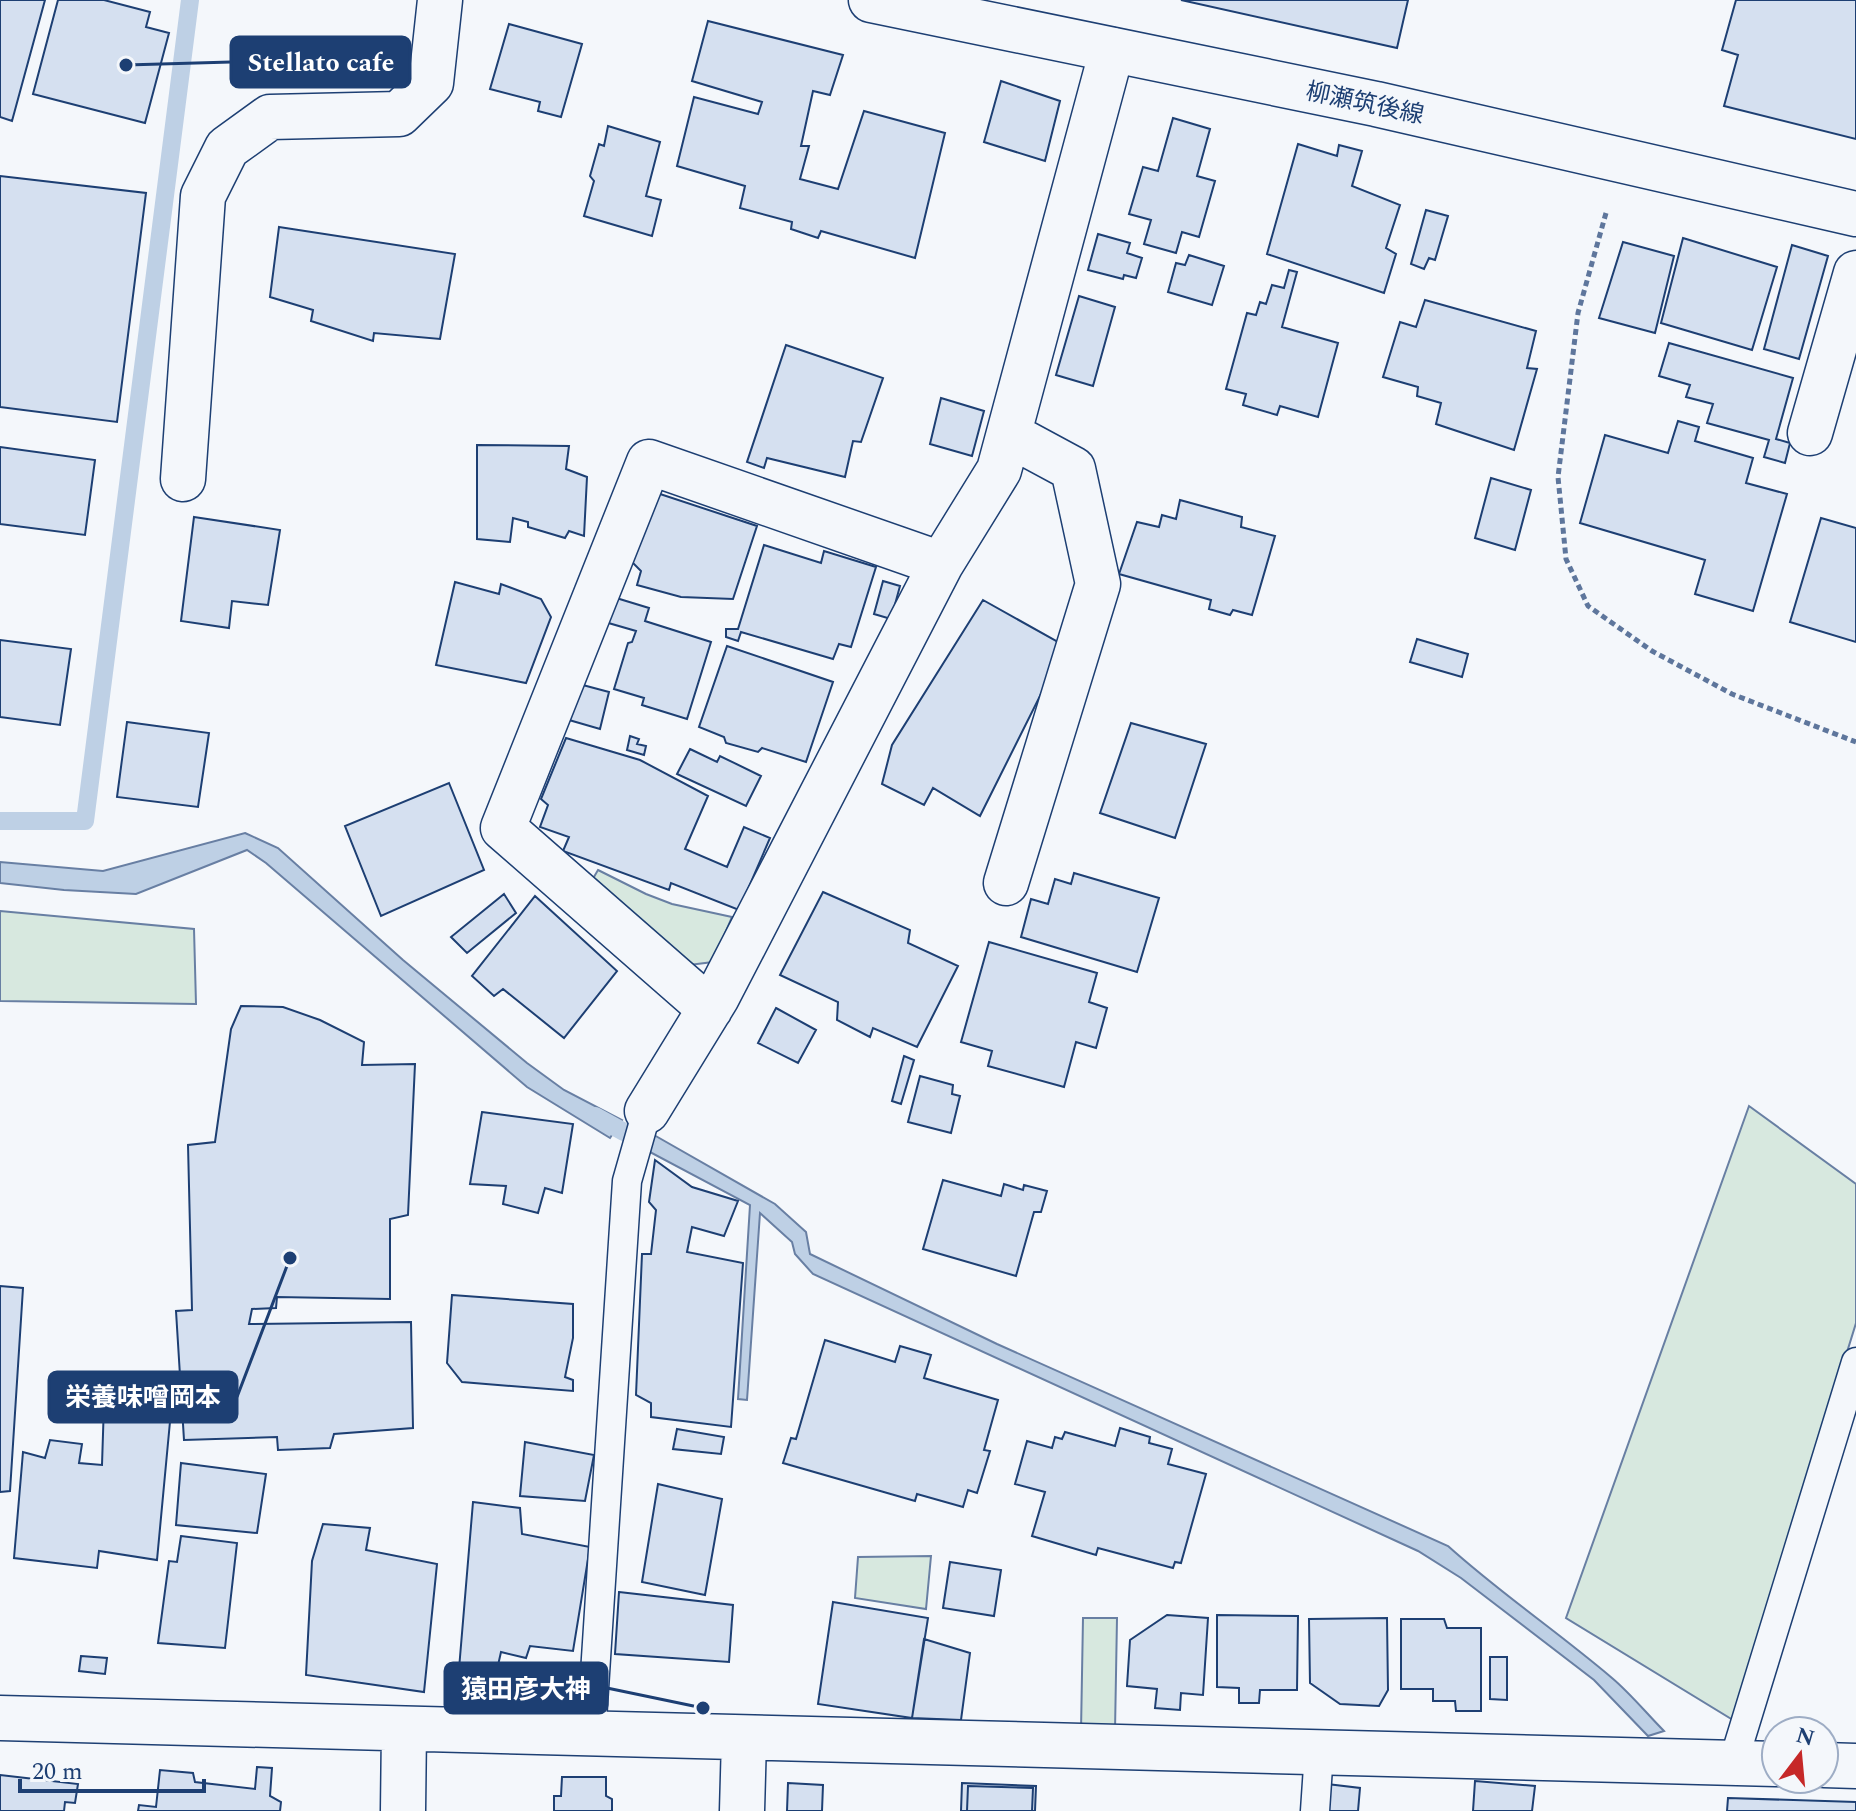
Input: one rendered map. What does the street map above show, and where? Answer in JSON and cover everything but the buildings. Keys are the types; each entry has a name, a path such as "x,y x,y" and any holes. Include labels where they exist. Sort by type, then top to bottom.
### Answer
{"street":[{"path":"183,479 203,196 227,148 270,117 399,114 431,83 440,0"},
{"name":"柳瀬筑後線","path":"871,0 1376,104 1856,214"},
{"path":"647,1111 710,1009 941,564 999,470 1112,50"},
{"path":"1810,433 1856,273"},
{"path":"1006,883 1098,584 1073,469 1010,435"},
{"path":"710,1009 503,828 649,462 941,564"},
{"path":"0,1718 1760,1764"},
{"path":"403,1811 404,1729"},
{"path":"742,1811 744,1739"}],"lane":[{"path":"591,1735 627,1181 647,1111"},
{"path":"1733,1763 1856,1362"},
{"path":"1315,1811 1319,1752"}],"path":[{"path":"1606,212 1578,313 1558,477 1566,559 1588,606 1652,651 1732,694 1856,742"}],"shaded area":[{"path":"598,870 672,904 732,917 713,962 689,965 591,882"},
{"path":"0,911 194,929 196,1004 0,1001"},
{"path":"1749,1106 1856,1184 1856,1323 1733,1720 1566,1618"},
{"path":"931,1556 926,1609 855,1598 858,1557"},
{"path":"1083,1618 1117,1618 1115,1731 1081,1731"}],"water":[{"path":"245,833 278,848 403,960 527,1063 564,1090 622,1120 610,1138 527,1087 247,850 136,894 0,883 0,862 103,871"},
{"path":"654,1135 775,1204 806,1232 810,1254 997,1344 1448,1546 1612,1678 1664,1731 1648,1736 1594,1680 1461,1578 1418,1551 813,1274 795,1254 792,1242 760,1213 747,1400 738,1399 750,1205 648,1151"}],"waterway":[{"path":"0,821 85,821 190,0"},
{"path":"595,1116 624,1132"}],"place":[{"name":"Stellato cafe","path":"126,65"},
{"name":"栄養味噌岡本","path":"290,1258"},
{"name":"猿田彦大神","path":"703,1708"}]}
